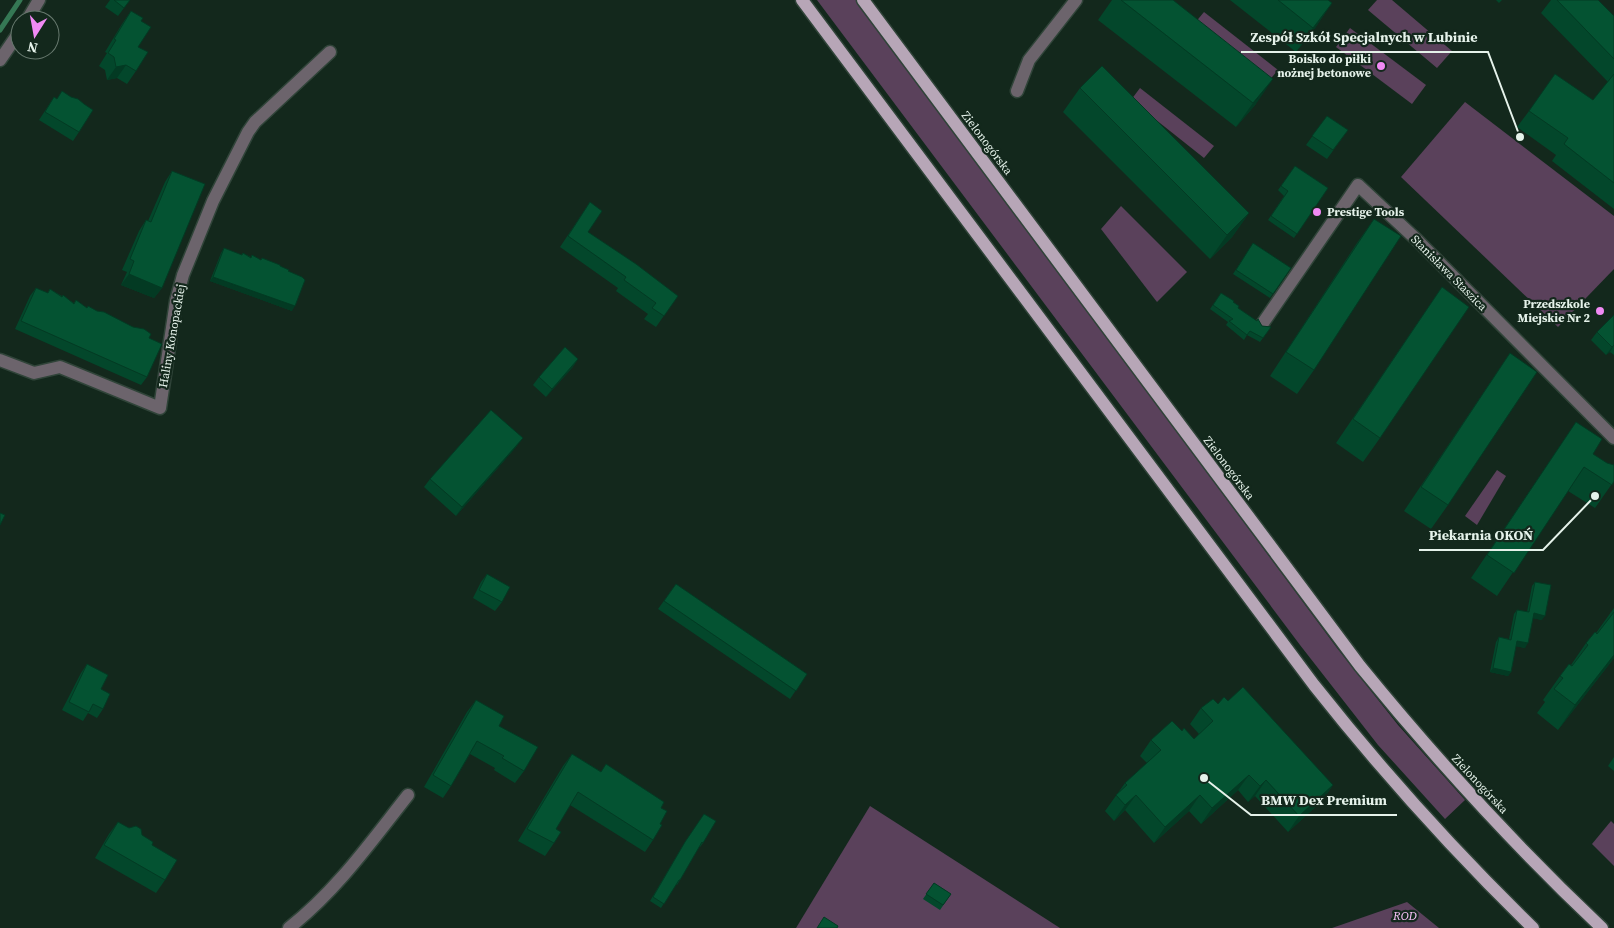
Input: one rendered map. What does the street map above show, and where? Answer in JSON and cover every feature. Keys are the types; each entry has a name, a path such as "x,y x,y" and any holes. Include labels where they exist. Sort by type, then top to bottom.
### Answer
{"main road":[{"path":"802,0 1319,691 1421,812 1533,928"},
{"name":"Zielonogórska","path":"863,0 1360,666 1465,788 1524,851 1602,928"}],"street":[{"path":"1017,91 1029,60 1076,0"},
{"path":"0,60 10,46"},
{"name":"Haliny Konopackiej","path":"0,360 34,373 60,367 160,408 176,301 183,274 213,201 255,122 330,52"},
{"name":"Stanisława Staszica","path":"1263,323 1358,185 1417,240 1614,438"},
{"path":"289,928 313,909 342,879 408,795"}],"green space":[{"path":"817,0 857,0 1337,648 1398,725 1465,800 1445,819 1378,745 1300,645"},
{"path":"1377,0 1392,0 1452,51 1437,68 1368,10"},
{"path":"1204,12 1278,70 1268,82 1194,24"},
{"name":"Boisko do piłki nożnej betonowe","path":"1350,28 1426,85 1412,104 1336,47"},
{"path":"1140,88 1214,146 1204,158 1131,100"},
{"path":"1465,102 1614,216 1614,269 1558,327 1401,177"},
{"path":"1121,206 1187,272 1157,302 1101,229"},
{"path":"1497,470 1506,476 1477,525 1465,516"},
{"path":"870,806 1060,928 796,928"},
{"path":"1611,821 1614,824 1614,866 1592,844"},
{"name":"ROD","path":"1407,902 1439,928 1332,928"}],"building":[{"path":"114,0 130,0 124,8"},
{"path":"1121,0 1173,0 1273,79 1253,103"},
{"path":"1278,0 1328,0 1332,3 1313,28"},
{"path":"1557,0 1598,0 1614,16 1614,59"},
{"path":"131,11 143,18 141,21 151,27 138,47 148,52 136,71 126,65 116,67 114,57 108,53"},
{"path":"1102,66 1249,213 1227,235 1080,88"},
{"path":"1555,74 1593,100 1614,74 1614,183 1564,144 1568,138 1529,111"},
{"path":"62,91 78,99 93,110 79,132 45,112 54,97 57,99"},
{"path":"1327,116 1348,130 1333,150 1312,136"},
{"path":"1295,166 1328,188 1297,234 1271,216 1288,191 1281,186"},
{"path":"172,171 205,184 162,288 129,274 134,261 130,259 146,220 151,222"},
{"path":"590,202 602,211 588,232 636,264 678,296 664,316 652,308 656,303 624,280 626,277 568,236"},
{"path":"1374,219 1401,236 1314,370 1286,352"},
{"path":"1253,243 1291,268 1273,294 1236,270"},
{"path":"224,248 242,255 243,253 251,258 252,255 261,260 262,258 302,277 305,280 295,306 213,277"},
{"path":"1442,287 1469,307 1380,438 1353,419"},
{"path":"36,288 48,293 50,289 62,297 63,295 74,304 76,300 87,308 88,306 97,311 104,312 133,327 144,329 151,334 149,338 162,344 147,377 21,321"},
{"path":"1221,293 1234,301 1239,306 1238,308 1257,321 1258,319 1262,326 1271,327 1263,338 1250,331 1247,335 1229,321 1233,319 1213,305"},
{"path":"1614,315 1614,345 1612,347 1597,332"},
{"path":"565,347 578,359 552,389 539,377"},
{"path":"1510,353 1537,372 1448,505 1421,487"},
{"path":"491,410 523,438 462,507 430,479"},
{"path":"1576,422 1602,439 1593,454 1614,465 1614,481 1612,485 1584,467 1514,573 1487,555"},
{"path":"0,513 5,515 0,525"},
{"path":"487,574 510,587 502,602 479,590"},
{"path":"1535,582 1551,585 1545,616 1534,613 1528,643 1517,641 1511,672 1493,668 1499,637 1511,640 1517,610 1529,612"},
{"path":"676,584 807,674 796,691 664,601"},
{"path":"1614,612 1614,655 1575,705 1554,689 1563,678 1560,676 1569,664 1572,666 1588,645 1586,643 1595,632 1597,634"},
{"path":"87,664 108,675 101,689 110,694 103,709 93,704 89,712 69,702"},
{"path":"1243,687 1333,785 1299,816 1266,780 1260,786 1249,775 1212,808 1200,795 1165,827 1136,795 1125,805 1116,795 1127,785 1125,783 1161,750 1151,740 1172,721 1182,731 1184,728 1194,739 1213,721 1201,708 1213,699 1218,704 1224,697 1228,701"},
{"path":"476,700 504,716 499,726 538,747 524,771 502,758 504,756 477,741 451,786 433,775"},
{"path":"572,754 601,772 606,764 664,802 661,808 667,811 660,824 662,825 653,840 578,792 556,829 561,832 554,843 527,829"},
{"path":"704,814 716,821 664,904 653,897 685,842"},
{"path":"118,822 129,828 136,826 141,829 142,835 153,842 152,845 177,860 165,880 104,845"},
{"path":"934,883 951,894 943,905 926,894"},
{"path":"824,917 838,926 837,928 817,928"}],"waterway":[{"path":"0,30 20,0"}],"place":[{"name":"Boisko do piłki nożnej betonowe","path":"1381,66"},
{"name":"Zespół Szkół Specjalnych w Lubinie","path":"1520,137"},
{"name":"Prestige Tools","path":"1317,212"},
{"name":"Przedszkole Miejskie Nr 2","path":"1600,311"},
{"name":"Piekarnia OKOŃ","path":"1595,496"},
{"name":"BMW Dex Premium","path":"1204,778"}]}
